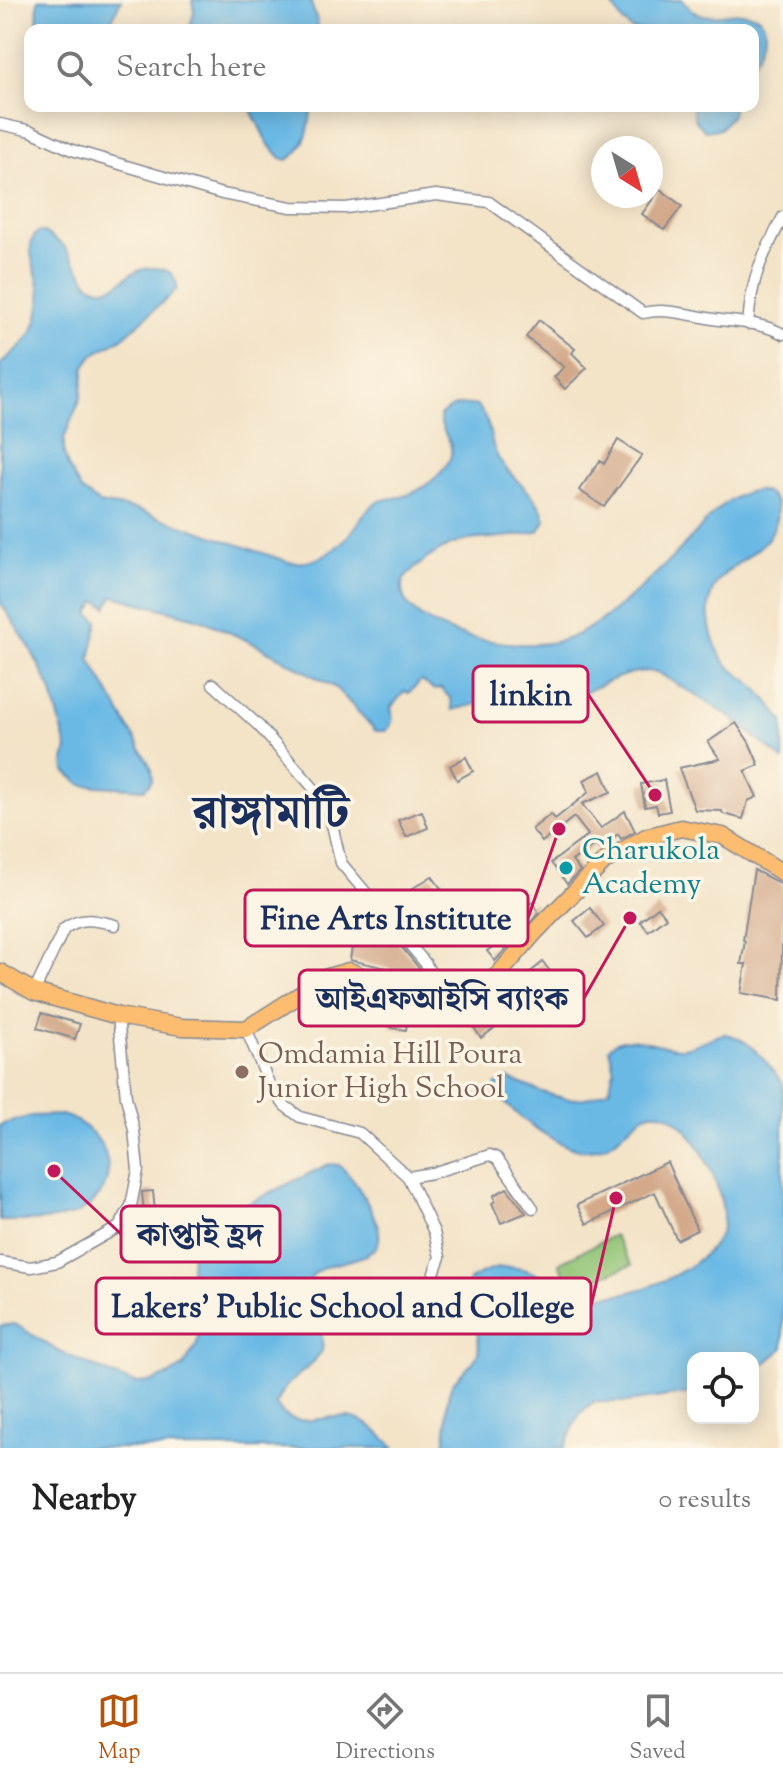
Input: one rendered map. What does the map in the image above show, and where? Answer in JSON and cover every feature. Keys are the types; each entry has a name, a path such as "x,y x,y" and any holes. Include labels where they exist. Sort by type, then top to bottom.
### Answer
{"highway":[{"path":"0,972 34,992 118,1016 182,1027 246,1029 328,977 349,971 397,990 442,997 472,992 497,976 605,861 646,837 681,828 723,836 783,873"}],"street":[{"path":"0,124 31,131 72,150 222,194 291,207 346,208 436,195 489,202 643,313 679,311 770,327 783,334"},
{"path":"748,324 751,289 758,265 783,217"},
{"path":"213,684 259,726 323,799 341,863 426,964 442,997"},
{"path":"34,992 64,929 73,922 88,919 115,925"},
{"path":"0,1262 31,1267 57,1262 119,1227 131,1206 138,1170 134,1130 126,1097 118,1016"},
{"path":"246,1029 270,1086 285,1106 300,1117 360,1133 408,1177 434,1232 440,1257 434,1273"},
{"path":"408,1177 490,1155 497,1158 533,1208"}],"green space":[{"path":"614,1235 632,1265 594,1279 567,1281 559,1263"}],"water":[{"path":"38,0 121,0 110,24 37,24"},
{"path":"192,0 310,0 318,24 191,24 194,12"},
{"path":"609,0 683,0 702,15 751,14 759,18 765,31 759,52 759,24 623,22"},
{"path":"252,112 311,112 306,136 293,156 287,160 281,158 268,144"},
{"path":"693,112 732,112 720,129 705,131 695,120"},
{"path":"38,232 44,232 63,245 90,285 112,287 131,274 153,268 172,275 177,289 122,338 93,355 85,366 81,397 64,438 64,454 81,490 99,503 134,509 289,562 309,561 327,554 343,541 373,505 414,492 434,479 451,455 440,416 457,406 477,406 486,419 499,459 537,502 545,520 539,531 451,545 425,560 404,579 402,592 407,603 417,613 444,629 473,638 517,644 549,643 569,638 601,620 634,594 724,505 748,492 766,493 776,503 772,531 756,550 718,581 710,599 709,618 713,638 724,661 756,688 783,721 783,760 728,715 657,672 645,671 611,680 568,700 522,710 493,709 489,701 452,710 451,699 441,688 435,690 421,681 409,693 405,691 391,707 389,728 376,731 336,688 255,644 200,619 113,596 107,607 97,601 89,613 98,621 90,659 152,769 153,779 145,789 82,785 65,771 67,748 51,689 29,646 0,602 0,365 27,338 37,319 40,291 31,245"},
{"path":"724,1034 734,1036 764,1059 783,1083 783,1348 759,1369 759,1352 687,1352 687,1394 626,1402 593,1402 579,1414 564,1448 443,1448 451,1387 478,1353 478,1335 468,1299 469,1280 504,1267 519,1268 595,1295 629,1292 649,1287 687,1268 715,1243 722,1228 723,1215 715,1179 696,1143 672,1118 651,1113 636,1121 610,1144 579,1150 557,1141 516,1114 495,1085 507,1078 558,1097 583,1098 609,1089 614,1070 609,1048 617,1042 626,1039 668,1047 692,1046"},
{"path":"62,1115 78,1122 101,1144 107,1158 108,1173 104,1187 95,1200 80,1212 63,1218 0,1221 0,1125 31,1116"},
{"path":"329,1164 339,1165 361,1192 379,1230 378,1243 371,1252 319,1270 311,1278 308,1296 321,1329 322,1351 284,1389 276,1405 292,1419 343,1417 359,1420 376,1430 395,1448 0,1448 0,1326 15,1324 58,1351 136,1383 151,1382 169,1375 183,1367 197,1344 201,1311 191,1270 192,1251 197,1238 226,1214"}],"building":[{"path":"663,191 682,206 664,230 642,214 646,208 663,208"},
{"path":"539,320 575,349 572,353 587,368 565,389 554,377 564,367 526,337"},
{"path":"618,440 642,455 604,507 579,490 600,461 604,464"},
{"path":"736,723 759,765 745,771 757,797 748,801 743,819 723,814 722,811 695,810 679,768 720,759 708,742"},
{"path":"466,757 473,771 457,780 450,766"},
{"path":"602,771 611,792 582,804 601,828 625,811 635,831 621,839 618,834 599,849 595,844 572,861 580,871 567,884 551,863 588,835 574,817 542,842 532,829 551,814 555,819 589,792 584,780"},
{"path":"664,780 670,811 658,813 656,805 645,807 641,784"},
{"path":"422,811 428,828 406,837 398,820"},
{"path":"754,870 783,885 781,1000 741,993 746,964 741,964 743,940"},
{"path":"432,876 442,890 431,897 441,914 411,934 396,916 393,901"},
{"path":"533,902 539,913 495,961 487,951 511,933 508,929 526,915 523,908"},
{"path":"658,907 666,917 648,931 640,921"},
{"path":"590,908 604,926 588,938 574,921"},
{"path":"388,931 423,976 350,960 354,932 368,934 366,946"},
{"path":"543,962 566,992 555,1000 553,997 537,1011 526,997 503,1014 507,1019 481,1038 466,1016 475,1010 477,1014 498,999 494,994 499,990 508,990"},
{"path":"354,1000 409,1009 406,1030 392,1028 388,1020 352,1014"},
{"path":"42,1013 80,1024 75,1039 37,1028"},
{"path":"667,1162 697,1230 677,1240 655,1192 587,1224 577,1205"},
{"path":"507,1188 526,1213 501,1223 492,1203 495,1201 494,1195"},
{"path":"153,1191 155,1213 144,1214 142,1192"}],"place":[{"name":"linkin","path":"655,795"},
{"name":"Fine Arts Institute","path":"559,829"},
{"name":"Charukola Academy","path":"566,868"},
{"name":"আইএফআইসি ব্যাংক","path":"630,918"},
{"name":"Omdamia Hill Poura Junior High School","path":"242,1072"},
{"name":"কাপ্তাই হ্রদ","path":"54,1171"},
{"name":"Lakers' Public School and College","path":"616,1198"}],"district":[{"name":"রাঙ্গামাটি","path":"271,816"}]}
